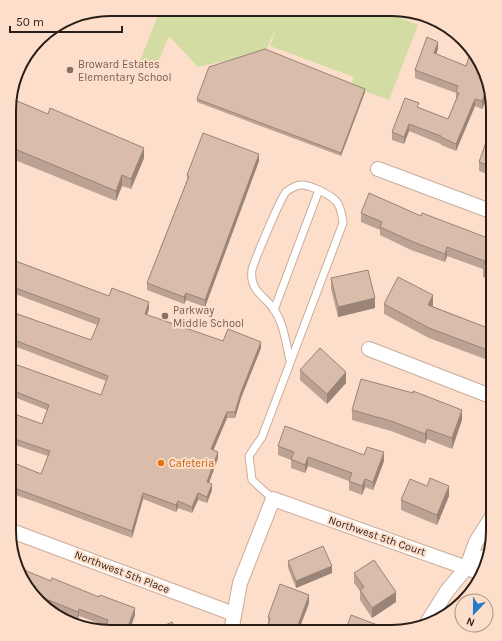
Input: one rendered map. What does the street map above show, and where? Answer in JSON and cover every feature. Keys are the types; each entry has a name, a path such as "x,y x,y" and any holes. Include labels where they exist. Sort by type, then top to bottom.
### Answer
{"street":[{"path":"378,168 486,209"},
{"path":"369,349 486,394"},
{"path":"232,625 240,583 273,499"},
{"name":"Northwest 5th Court","path":"273,499 477,571"},
{"path":"431,616 447,591 467,567 476,542 486,526"},
{"name":"Northwest 5th Place","path":"16,533 234,614"},
{"path":"467,567 482,558"}],"lane":[{"path":"273,499 252,480 249,456 262,437 343,223 341,212 336,201 319,190 300,185 286,191 252,269 253,282 260,296 274,310 281,326 290,360"},
{"path":"274,310 319,190"}],"green space":[{"path":"158,16 392,16 418,25 389,100 351,86 354,77 270,46 277,26 265,52 198,67 169,36 155,70 139,63"}],"building":[{"path":"427,37 438,42 434,53 466,66 469,56 473,63 479,74 484,95 482,101 475,99 456,144 441,136 409,124 404,137 392,132 405,98 419,103 417,107 448,119 459,93 456,91 458,86 415,70"},
{"path":"265,49 365,89 341,153 197,99 209,67"},
{"path":"17,101 48,114 50,108 144,148 131,179 122,175 116,191 16,149"},
{"path":"203,133 259,154 205,300 186,293 184,297 147,283 189,176 187,175"},
{"path":"486,142 486,164 479,162"},
{"path":"369,193 421,216 422,213 486,237 486,269 483,268 485,261 447,247 445,254 411,241 380,227 382,222 361,213"},
{"path":"16,261 109,296 112,288 149,302 145,314 223,341 228,329 261,342 241,392 235,412 227,412 211,449 218,452 207,482 212,484 207,497 198,493 192,507 178,501 176,505 143,493 132,531 16,489 16,464 41,474 50,451 16,439 16,415 42,424 49,405 16,392 16,365 101,395 108,376 16,341 16,313 91,340 100,319 16,288"},
{"path":"368,270 375,298 338,307 331,278"},
{"path":"398,277 433,295 428,305 486,327 486,349 429,328 384,304"},
{"path":"320,348 346,372 327,394 300,370"},
{"path":"361,379 413,393 413,391 462,410 452,438 427,429 425,434 391,421 352,410"},
{"path":"285,426 364,455 367,447 384,452 373,482 365,479 362,486 349,481 352,473 308,457 305,465 291,459 294,452 278,446"},
{"path":"430,478 449,486 437,515 401,500 410,479 427,486"},
{"path":"323,546 332,566 296,581 288,561"},
{"path":"374,560 396,592 372,608 360,590 364,587 354,573"},
{"path":"25,570 51,581 52,578 99,597 100,595 135,608 129,625 106,625 108,620 79,609 78,612 46,599 35,588"},
{"path":"280,584 309,595 298,625 268,625 270,618 268,617"},
{"path":"351,615 377,625 347,625"},
{"path":"172,622 174,625 165,625"}],"place":[{"name":"Broward Estates Elementary School","path":"70,70"},
{"name":"Parkway Middle School","path":"165,316"},
{"name":"Cafeteria","path":"161,463"}]}
